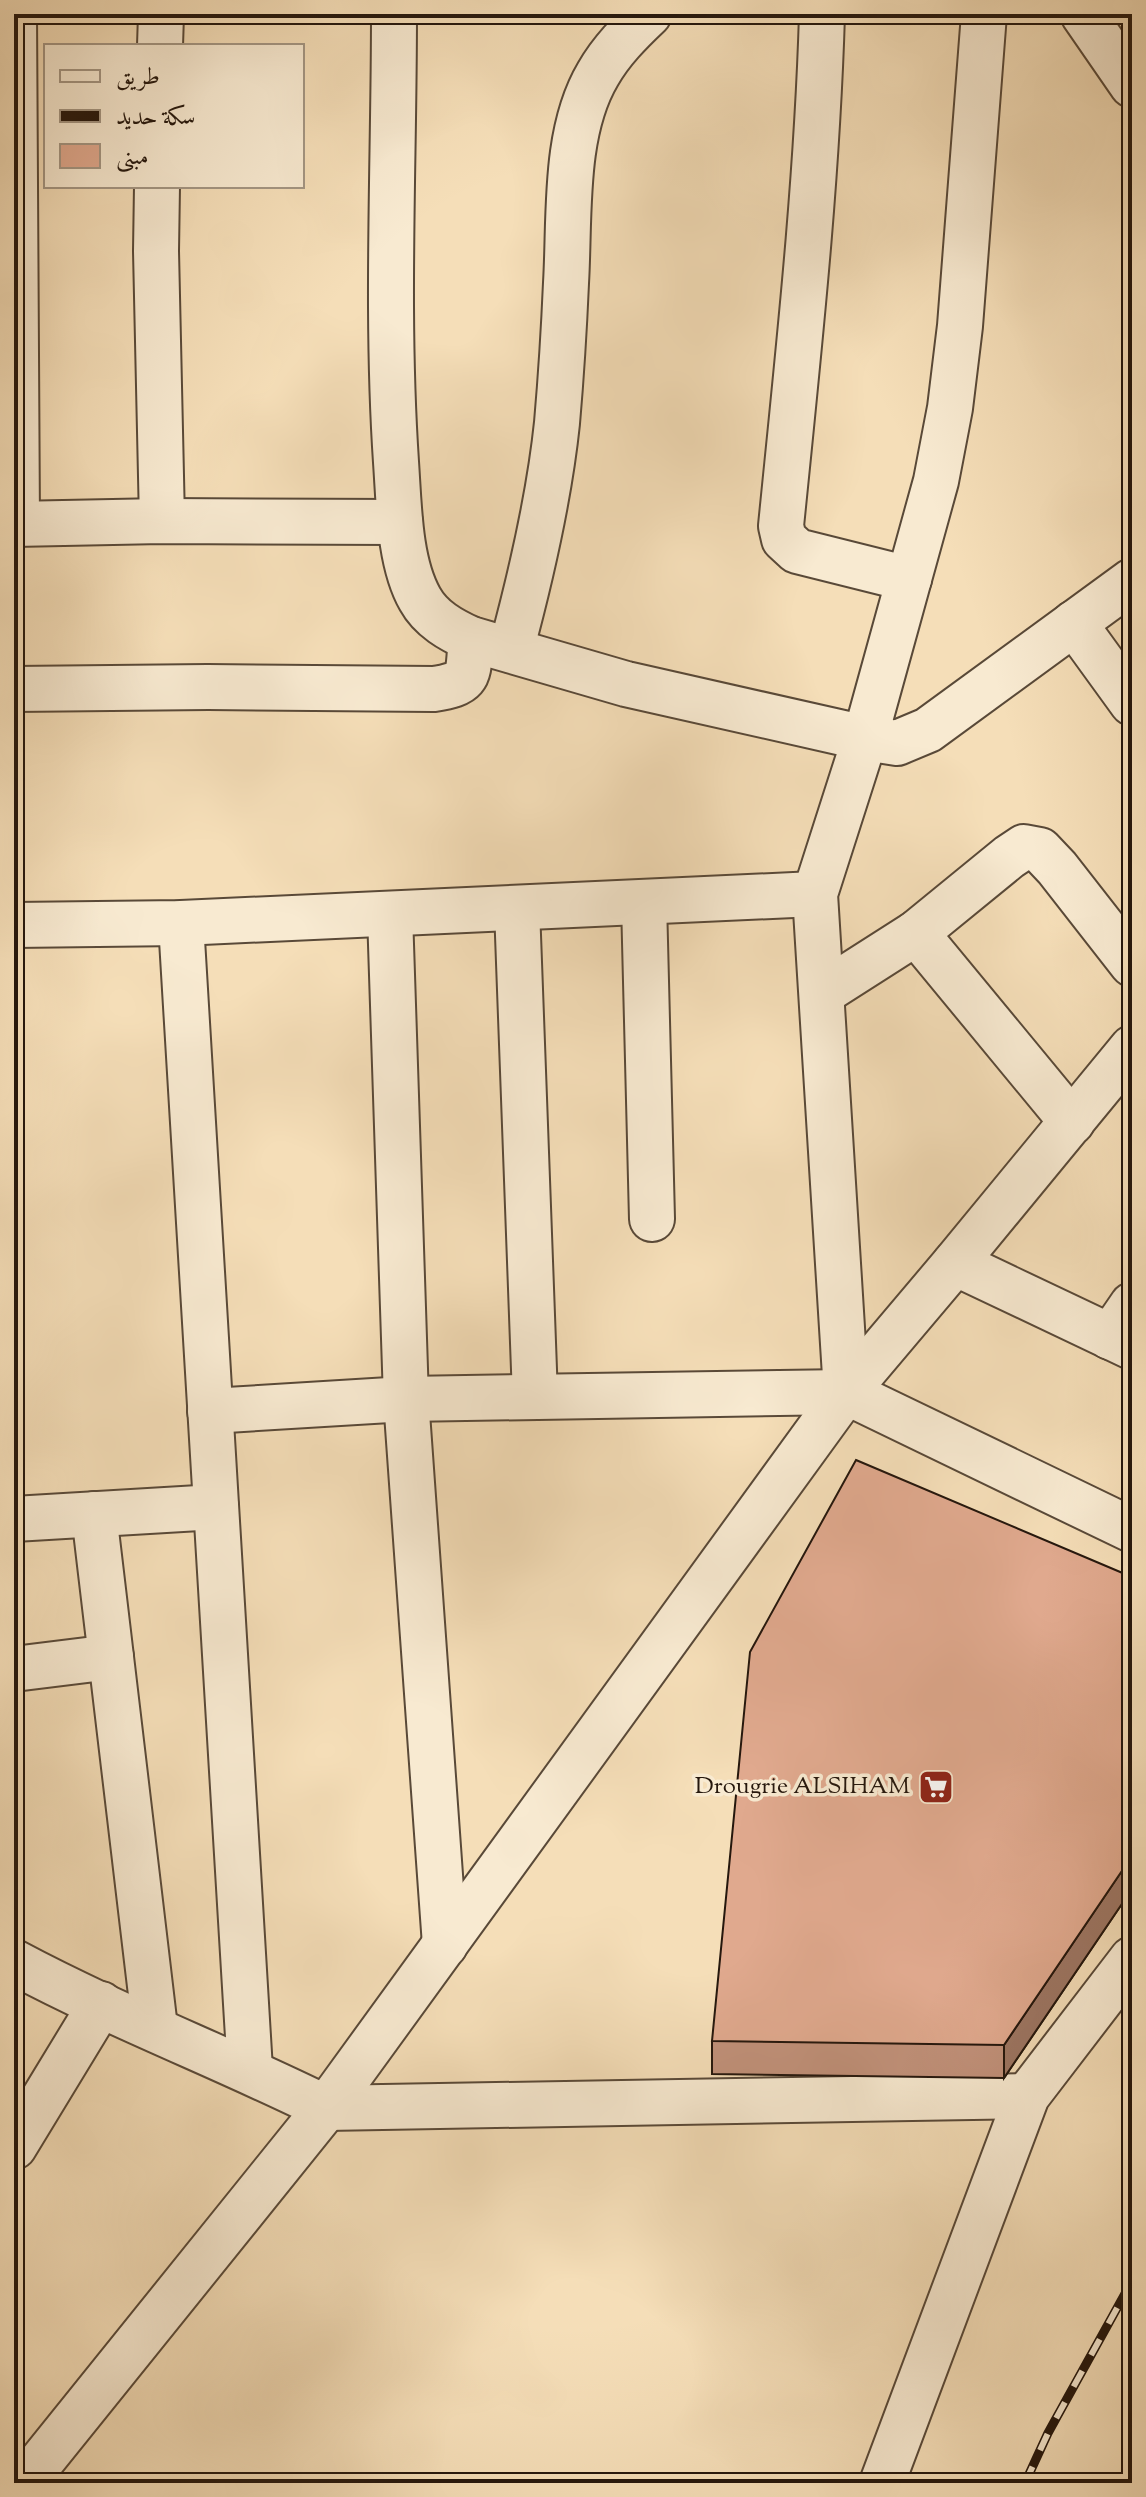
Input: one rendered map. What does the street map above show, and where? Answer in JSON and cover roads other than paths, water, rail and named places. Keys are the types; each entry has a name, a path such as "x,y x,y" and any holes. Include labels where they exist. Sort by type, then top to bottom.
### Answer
{"street":[{"path":"14,14 16,524 400,522"},
{"path":"160,44 161,14"},
{"path":"394,14 390,380 400,522 409,570 420,600 436,619 451,630 491,644 626,684 897,743 928,730 1132,581"},
{"path":"14,689 434,689 463,682 524,603 551,474 566,283 570,185 578,124 598,73 624,38 649,14"},
{"path":"822,14 820,81 800,336 781,526 784,539 797,551 909,579"},
{"path":"846,1392 815,894 865,738 936,481 950,408 961,311 984,14"},
{"path":"1083,14 1132,85"},
{"path":"157,188 162,521"},
{"path":"1074,623 1132,703"},
{"path":"822,993 916,933 1024,847 1040,850 1057,868 1132,964"},
{"path":"14,925 181,923 815,894"},
{"path":"644,902 652,1219"},
{"path":"517,908 535,1397"},
{"path":"390,914 406,1399 445,1945"},
{"path":"181,923 250,2070"},
{"path":"916,933 1072,1122"},
{"path":"24,2483 326,2108 846,1392 1132,1048"},
{"path":"955,1263 1125,1330"},
{"path":"210,1411 406,1399 846,1392 1132,1530"},
{"path":"14,1519 216,1507"},
{"path":"94,1514 155,2028"},
{"path":"14,1669 111,1657"},
{"path":"882,2483 1027,2096 1132,1959"},
{"path":"14,1962 51,1982 250,2070 326,2108 1027,2096"},
{"path":"14,2147 101,2004"}],"railway":[{"path":"1025,2483 1048,2433 1132,2281"}],"place":[{"name":"Drougrie ALSIHAM","path":"936,1787"}]}
